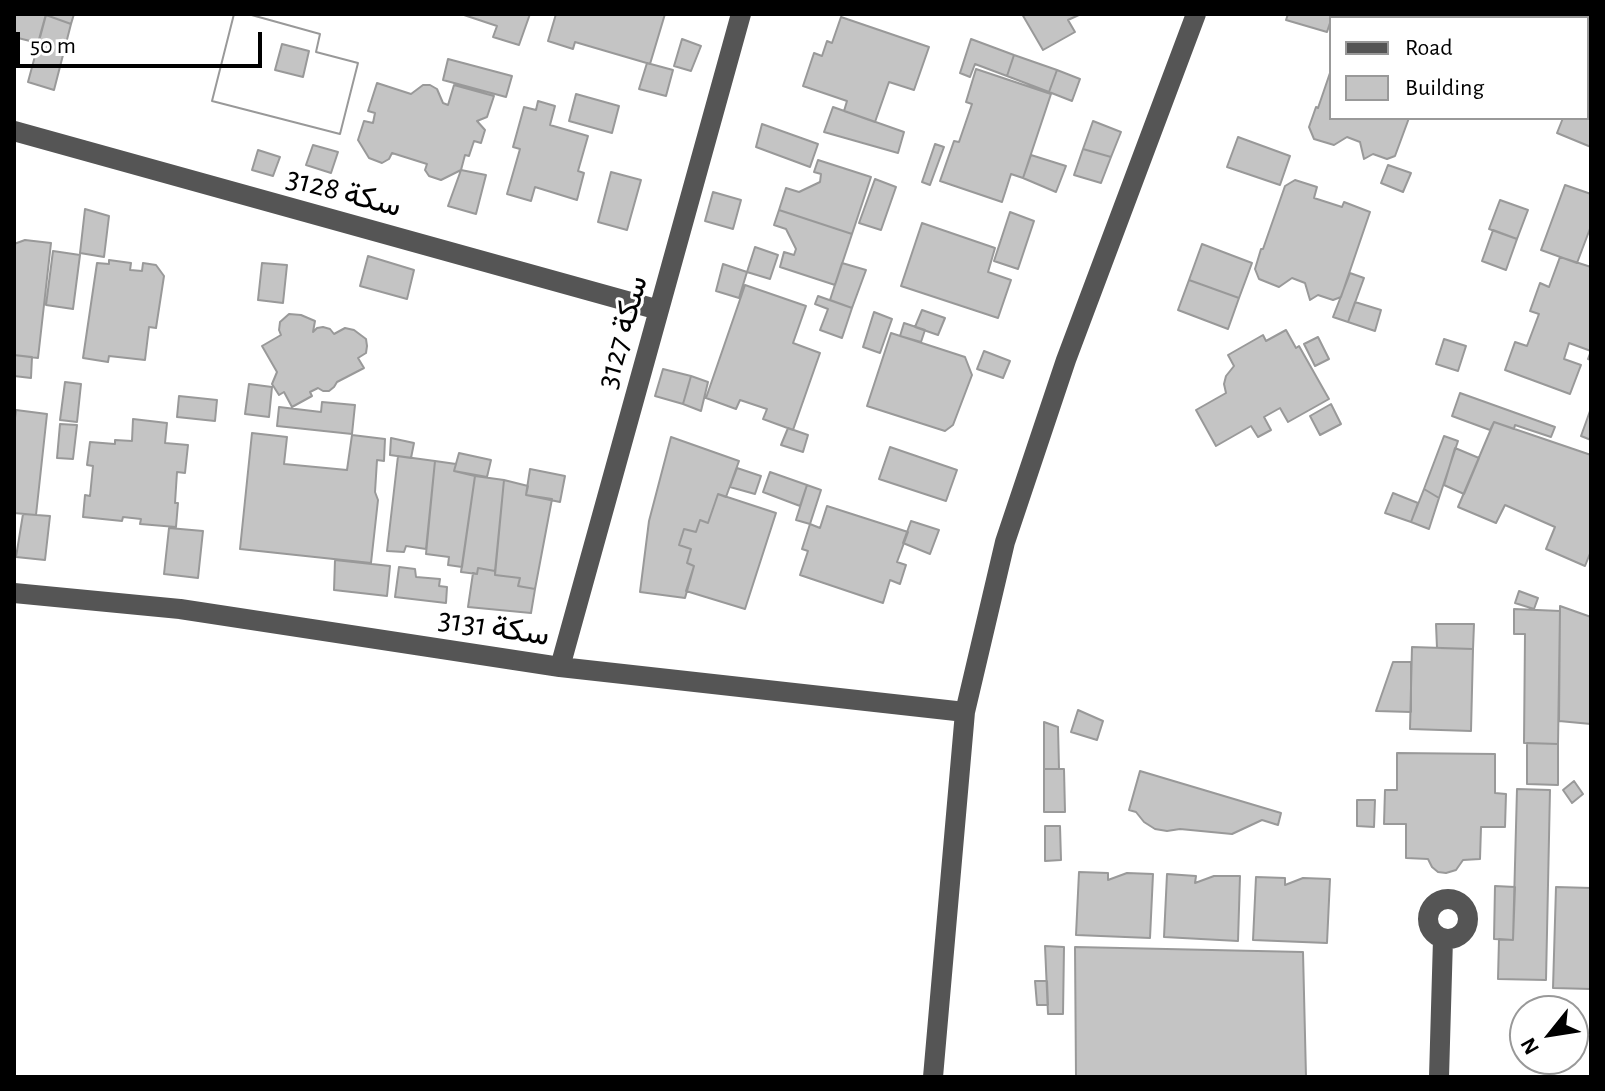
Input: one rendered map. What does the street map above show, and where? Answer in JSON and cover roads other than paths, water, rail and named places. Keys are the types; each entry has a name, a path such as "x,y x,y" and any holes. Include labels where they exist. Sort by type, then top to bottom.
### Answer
{"street":[{"name":"سكة 3127","path":"560,667 741,14"},
{"path":"933,1077 965,712 1005,542 1066,360 1196,14"},
{"name":"سكة 3128","path":"14,131 659,310"},
{"name":"سكة 3131","path":"14,593 180,609 560,667 965,712"},
{"path":"1439,1077 1443,939"}]}
